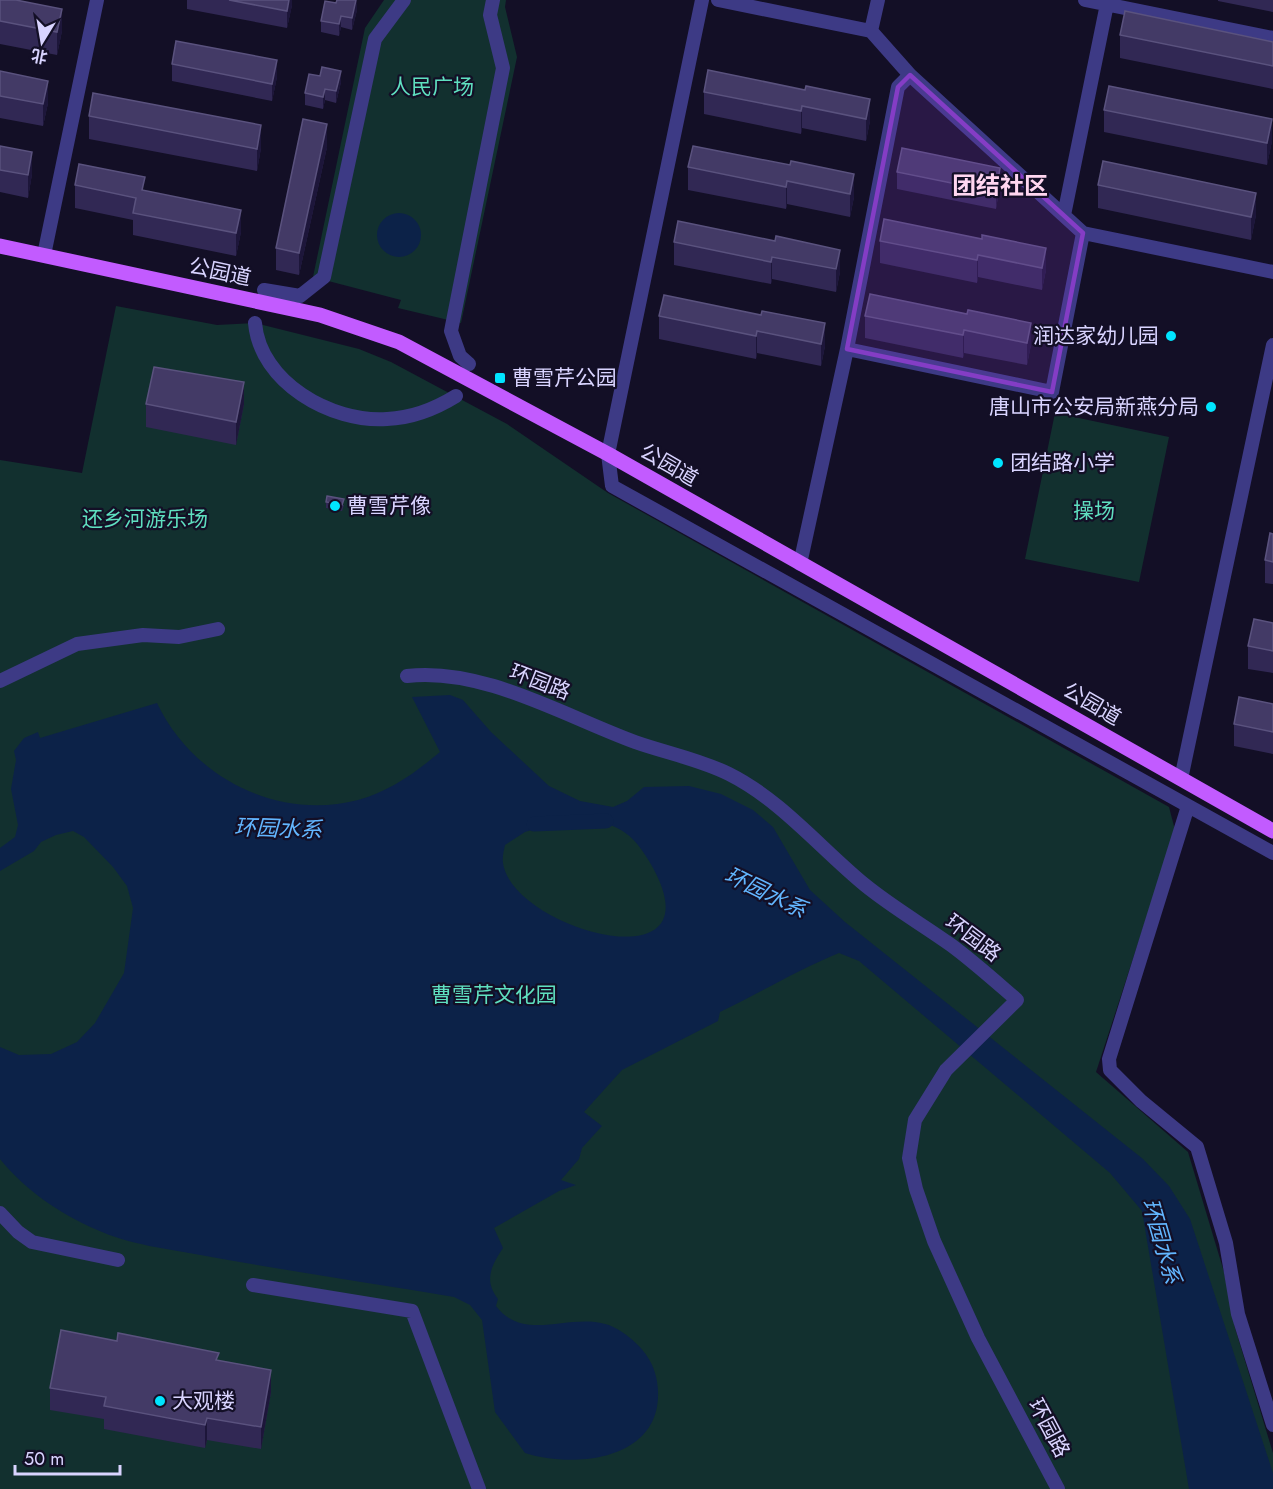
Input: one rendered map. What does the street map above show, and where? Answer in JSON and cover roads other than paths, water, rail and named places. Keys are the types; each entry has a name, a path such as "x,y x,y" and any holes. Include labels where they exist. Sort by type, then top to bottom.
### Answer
{"main road":[{"name":"公园道","path":"0,246 320,315 399,342 608,454 1273,831"}],"street":[{"path":"44,255 97,0"},
{"path":"264,290 300,296 324,277 375,39 404,0"},
{"path":"469,364 460,356 451,331 503,68 490,15 493,0"},
{"path":"702,0 608,454 612,486 1273,853"},
{"path":"718,0 871,31 910,75 1083,233 1273,272"},
{"path":"871,31 878,0"},
{"path":"1085,0 1273,38"},
{"path":"1064,215 1107,4"},
{"path":"800,564 847,349 898,87 910,75"},
{"path":"847,349 1052,392 1083,233"},
{"path":"255,323 256,341 272,367 309,399 334,411 360,417 386,419 420,413 440,406 456,396"},
{"path":"1181,779 1273,345"},
{"path":"0,681 77,644 143,635 179,637 218,629"},
{"name":"环园路","path":"407,676 428,674 454,676 494,687 636,742 684,756 729,774 790,817 866,886 980,967 1017,1000 951,1065 915,1120 909,1158 916,1189 934,1241 978,1338 1058,1489"},
{"path":"1188,806 1109,1059 1110,1070 1141,1101 1197,1147 1226,1243 1238,1314 1273,1425"},
{"path":"0,1213 18,1232 32,1242 118,1260"},
{"path":"253,1285 412,1311 479,1489"}],"water":[{"path":"399,213 415,219 421,235 415,251 399,257 383,251 377,235 383,219"},
{"path":"450,695 463,700 491,732 549,786 580,801 613,807 627,801 644,787 689,786 721,794 753,810 773,827 810,890 845,922 1143,1159 1169,1186 1190,1219 1273,1473 1273,1489 1189,1489 1142,1211 1110,1173 859,961 839,953 720,1012 718,1021 622,1070 584,1112 602,1126 582,1148 579,1159 561,1180 576,1185 559,1191 494,1228 503,1248 495,1260 490,1279 491,1285 498,1299 496,1306 509,1318 523,1324 539,1325 573,1322 606,1324 622,1332 648,1357 657,1382 655,1414 646,1432 630,1445 611,1454 590,1459 567,1460 525,1453 495,1412 482,1320 470,1305 454,1297 135,1243 68,1216 43,1200 20,1181 0,1159 0,1047 19,1055 51,1054 77,1042 95,1023 124,973 133,908 127,886 113,867 84,837 73,831 41,842 34,851 0,871 0,848 15,837 18,825 11,789 16,760 14,751 24,738 38,732 40,738 157,703 172,729 192,752 215,772 240,787 268,798 297,804 328,805 358,800 381,792 412,774 440,752 412,697","holes":["557,822 610,825 630,837 649,861 665,901 660,925 639,936 608,935 573,926 540,909 515,887 503,863 505,845 525,832"]}],"waterway":[{"name":"环园水系","path":"534,824 606,821"}],"place":[{"name":"润达家幼儿园","path":"1171,336"},
{"name":"曹雪芹公园","path":"500,378"},
{"name":"唐山市公安局新燕分局","path":"1211,407"},
{"name":"团结路小学","path":"998,463"},
{"name":"曹雪芹像","path":"335,506"},
{"name":"大观楼","path":"160,1401"}],"district":[{"name":"团结社区","path":"1000,186"}],"park label":[{"name":"人民广场","path":"432,87"},
{"name":"操场","path":"1094,511"},
{"name":"还乡河游乐场","path":"145,519"},
{"name":"曹雪芹文化园","path":"494,995"}]}
